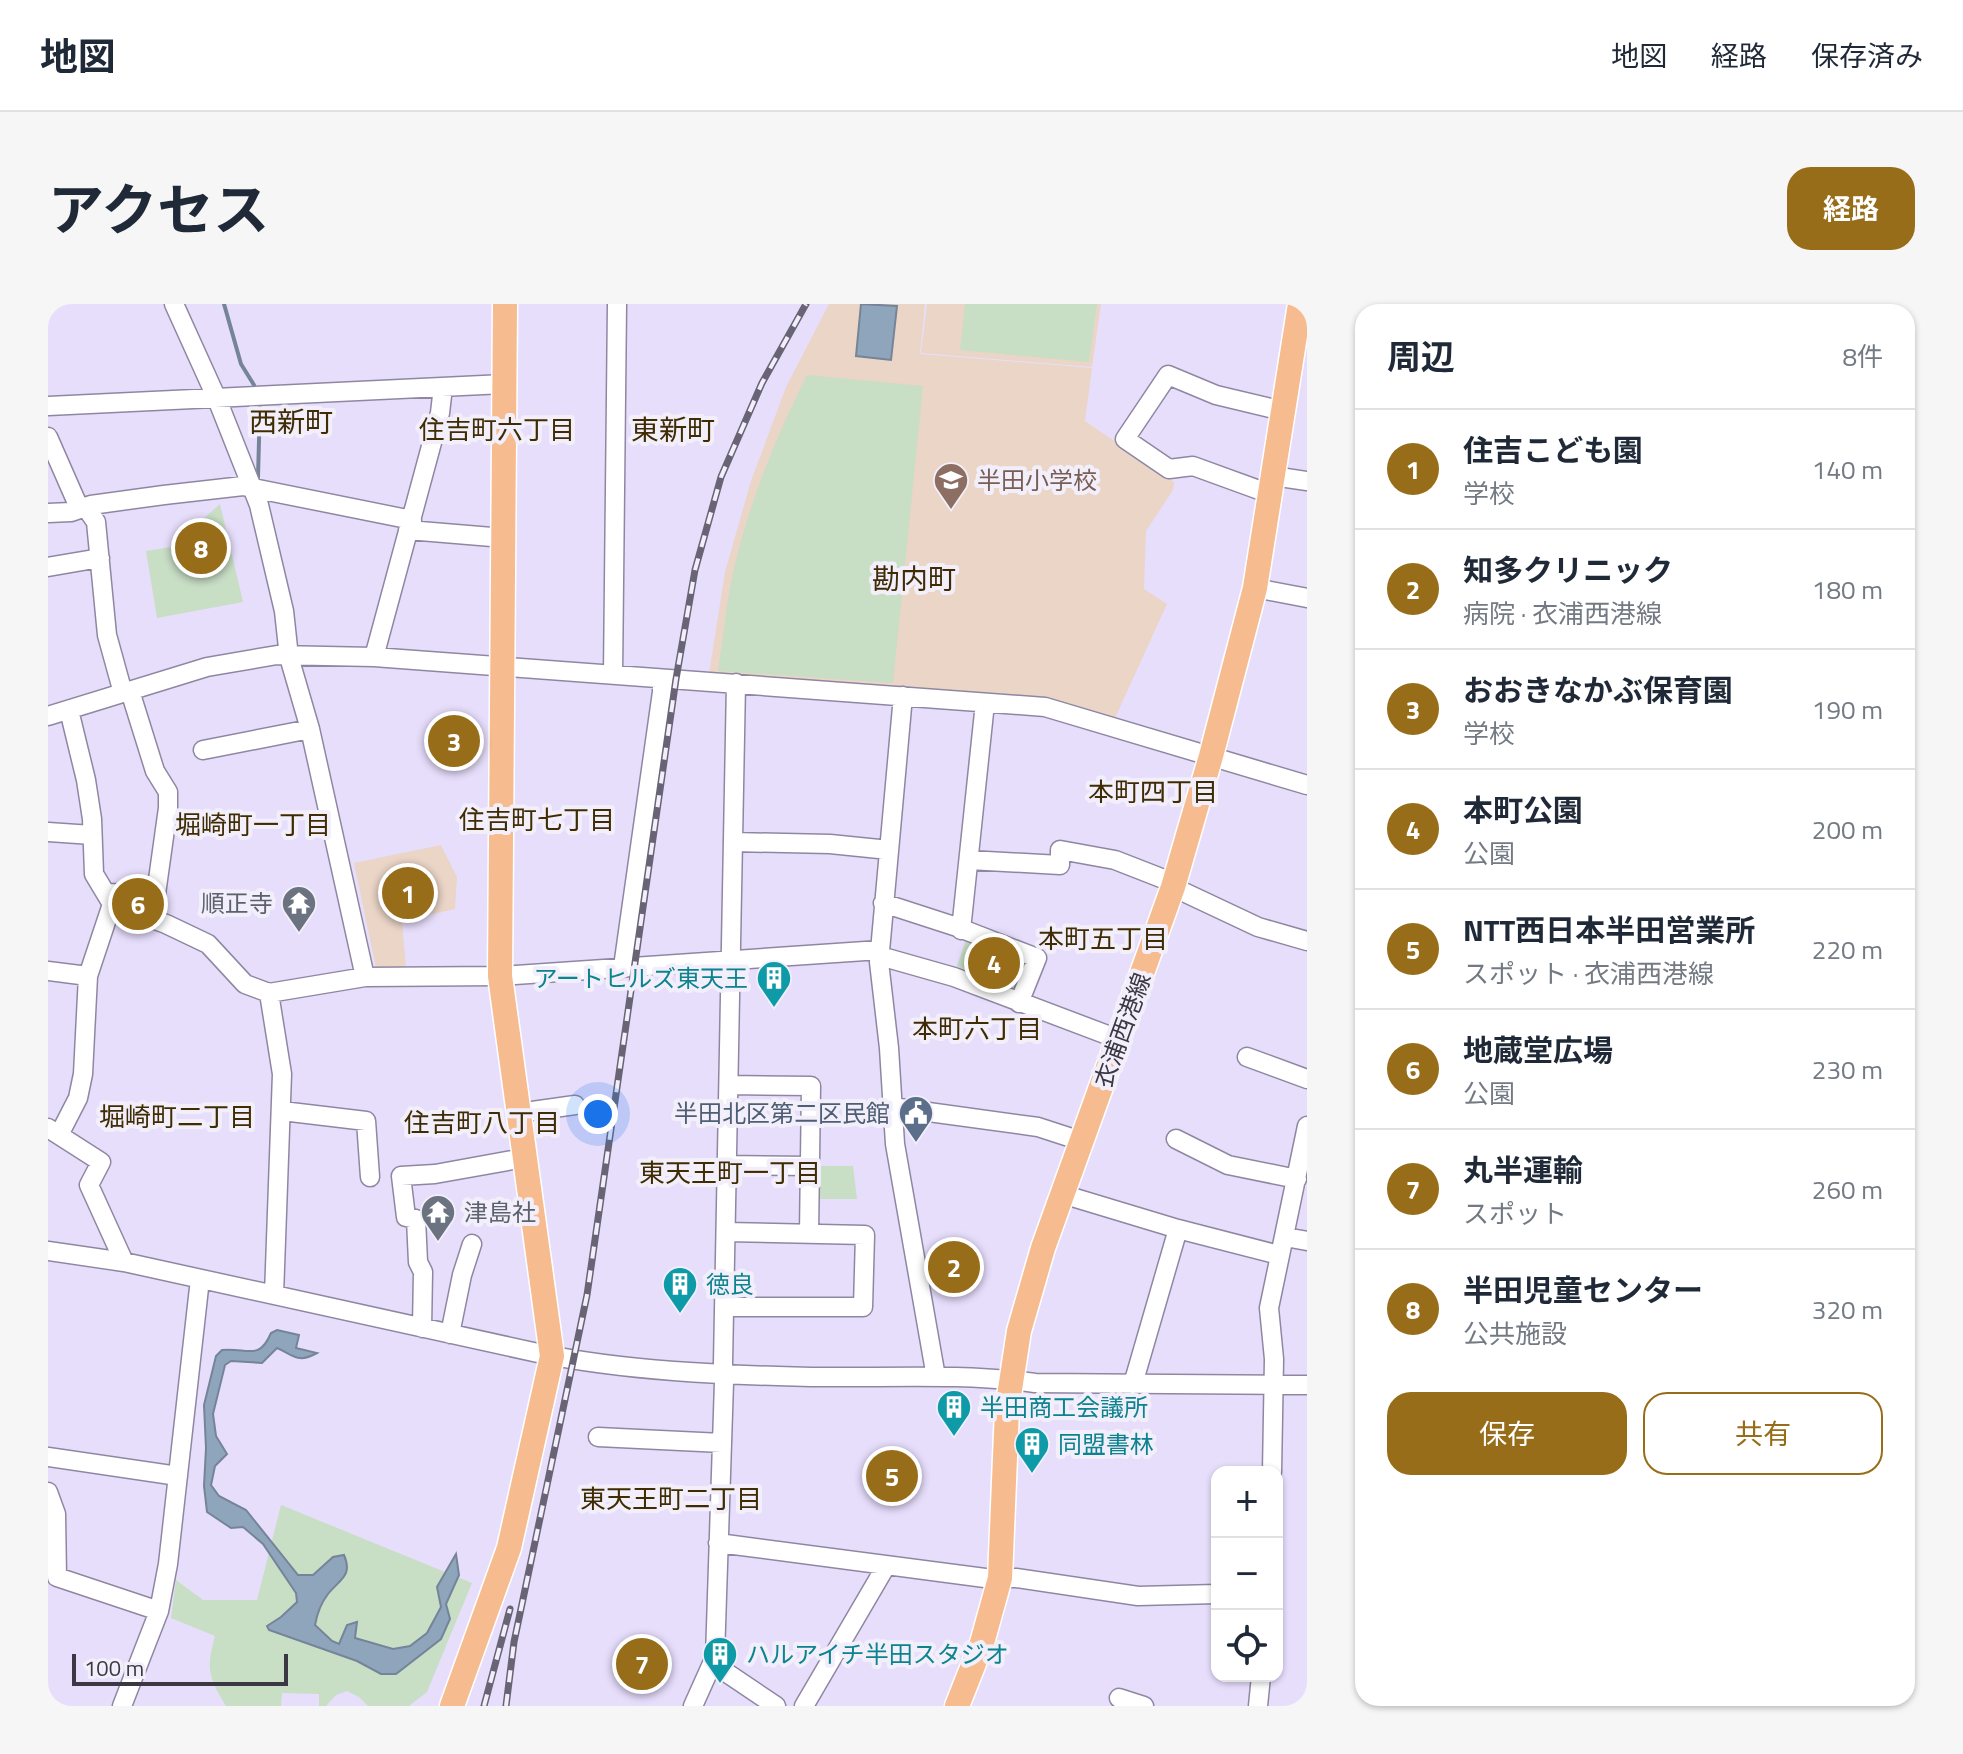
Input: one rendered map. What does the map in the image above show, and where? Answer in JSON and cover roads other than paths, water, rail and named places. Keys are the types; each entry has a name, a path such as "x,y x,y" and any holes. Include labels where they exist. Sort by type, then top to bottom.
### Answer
{"main road":[{"path":"452,1706 509,1548 552,1356 500,976 505,304"},
{"name":"衣浦西港線","path":"957,1706 982,1643 1000,1578 1010,1380 1019,1331 1033,1276 1174,885 1211,756 1255,588 1300,304"}],"street":[{"path":"174,304 217,399 259,505 284,611 289,657 310,729 365,977"},
{"path":"613,675 617,304"},
{"path":"1283,411 1216,395 1168,375 1125,439 1169,469 1193,466 1271,485 1307,481"},
{"path":"48,406 504,384"},
{"path":"374,657 440,413 443,387"},
{"path":"48,437 77,503 96,522 107,635 155,771 168,792 156,894 149,917"},
{"path":"48,513 243,486 410,525 504,538"},
{"path":"48,567 100,558"},
{"path":"1255,588 1307,598"},
{"path":"48,716 207,667 277,655 374,657 1045,707 1307,785"},
{"path":"623,967 662,679"},
{"path":"693,1706 715,1657 724,1373 736,683"},
{"path":"903,696 880,953 895,1144 936,1377"},
{"path":"961,930 985,703"},
{"path":"69,710 86,780 94,874 109,899 208,944 245,984 269,993 365,977 500,976 880,953 954,977 1118,1039"},
{"path":"203,750 310,729"},
{"path":"48,832 92,835"},
{"path":"733,842 830,844 889,850"},
{"path":"969,860 1060,865 1060,850 1115,860 1147,870 1148,874 1258,927 1307,941"},
{"path":"109,899 156,894"},
{"path":"109,899 88,976 83,1074 78,1098 54,1132 101,1162 89,1185 124,1262"},
{"path":"883,903 1037,958 1019,1003"},
{"path":"48,971 88,976"},
{"path":"269,993 280,1055 282,1111 274,1295"},
{"path":"1247,1057 1307,1079"},
{"path":"729,1085 811,1086 809,1234"},
{"path":"518,1113 575,1105"},
{"path":"892,1107 1038,1127 1081,1141"},
{"path":"282,1111 366,1121 370,1177"},
{"path":"1272,1466 1274,1385 1269,1308 1307,1126"},
{"path":"1176,1139 1228,1165 1297,1179"},
{"path":"422,1328 423,1272 418,1262 416,1219 406,1217 401,1176 435,1174 524,1158"},
{"path":"727,1165 810,1166"},
{"path":"1062,1194 1279,1255"},
{"path":"1133,1384 1178,1229"},
{"path":"725,1307 863,1307 865,1235 726,1232"},
{"path":"1285,1237 1307,1241"},
{"path":"450,1334 472,1244"},
{"path":"48,1251 124,1262 552,1356 604,1364 809,1377 1307,1385"},
{"path":"122,1706 159,1611 200,1279"},
{"path":"598,1437 722,1443"},
{"path":"48,1457 178,1476"},
{"path":"48,1492 56,1514 52,1585 159,1611"},
{"path":"718,1543 886,1566 1016,1578 1138,1596 1211,1594"},
{"path":"804,1706 886,1566"},
{"path":"715,1657 721,1669 776,1706"},
{"path":"1258,1706 1260,1682"},
{"path":"1119,1698 1144,1706"}],"water":[{"path":"861,304 897,306 891,360 856,356"},
{"path":"277,1330 299,1335 296,1348 317,1353 300,1358 277,1348 262,1363 231,1361 225,1365 213,1414 216,1436 227,1454 215,1466 211,1485 219,1496 246,1510 298,1575 313,1575 333,1557 344,1555 346,1573 323,1601 315,1625 339,1644 347,1625 357,1622 355,1638 393,1649 410,1646 427,1633 441,1607 437,1587 456,1554 459,1575 446,1604 450,1619 441,1639 396,1674 381,1674 357,1661 269,1630 267,1626 297,1602 296,1593 263,1544 243,1527 231,1528 207,1512 204,1405 216,1356 222,1350 257,1350"}],"waterway":[{"path":"224,304 241,364 254,385"},
{"path":"258,477 260,404"}],"railway":[{"path":"506,1706 514,1642 587,1295 676,679 695,570 721,477 762,383 806,304"},
{"path":"484,1706 510,1609"}],"place":[{"name":"半田小学校","path":"951,511"},
{"name":"半田児童センター","path":"201,548"},
{"name":"おおきなかぶ保育園","path":"454,741"},
{"name":"住吉こども園","path":"408,893"},
{"name":"地蔵堂広場","path":"138,904"},
{"name":"順正寺","path":"299,934"},
{"name":"本町公園","path":"994,963"},
{"name":"アートヒルズ東天王","path":"774,1009"},
{"name":"半田北区第二区民館","path":"916,1144"},
{"name":"津島社","path":"438,1243"},
{"name":"知多クリニック","path":"954,1267"},
{"name":"徳良","path":"680,1315"},
{"name":"半田商工会議所","path":"954,1438"},
{"name":"同盟書林","path":"1032,1475"},
{"name":"NTT西日本半田営業所","path":"892,1476"},
{"name":"丸半運輸","path":"642,1664"},
{"name":"ハルアイチ半田スタジオ","path":"720,1685"}],"district":[{"name":"西新町","path":"291,421"},
{"name":"住吉町六丁目","path":"497,429"},
{"name":"東新町","path":"673,429"},
{"name":"勘内町","path":"914,578"},
{"name":"本町四丁目","path":"1153,791"},
{"name":"住吉町七丁目","path":"537,819"},
{"name":"堀崎町一丁目","path":"253,824"},
{"name":"本町五丁目","path":"1103,938"},
{"name":"本町六丁目","path":"977,1028"},
{"name":"堀崎町二丁目","path":"177,1116"},
{"name":"住吉町八丁目","path":"482,1122"},
{"name":"東天王町一丁目","path":"730,1172"},
{"name":"東天王町二丁目","path":"671,1498"}]}
